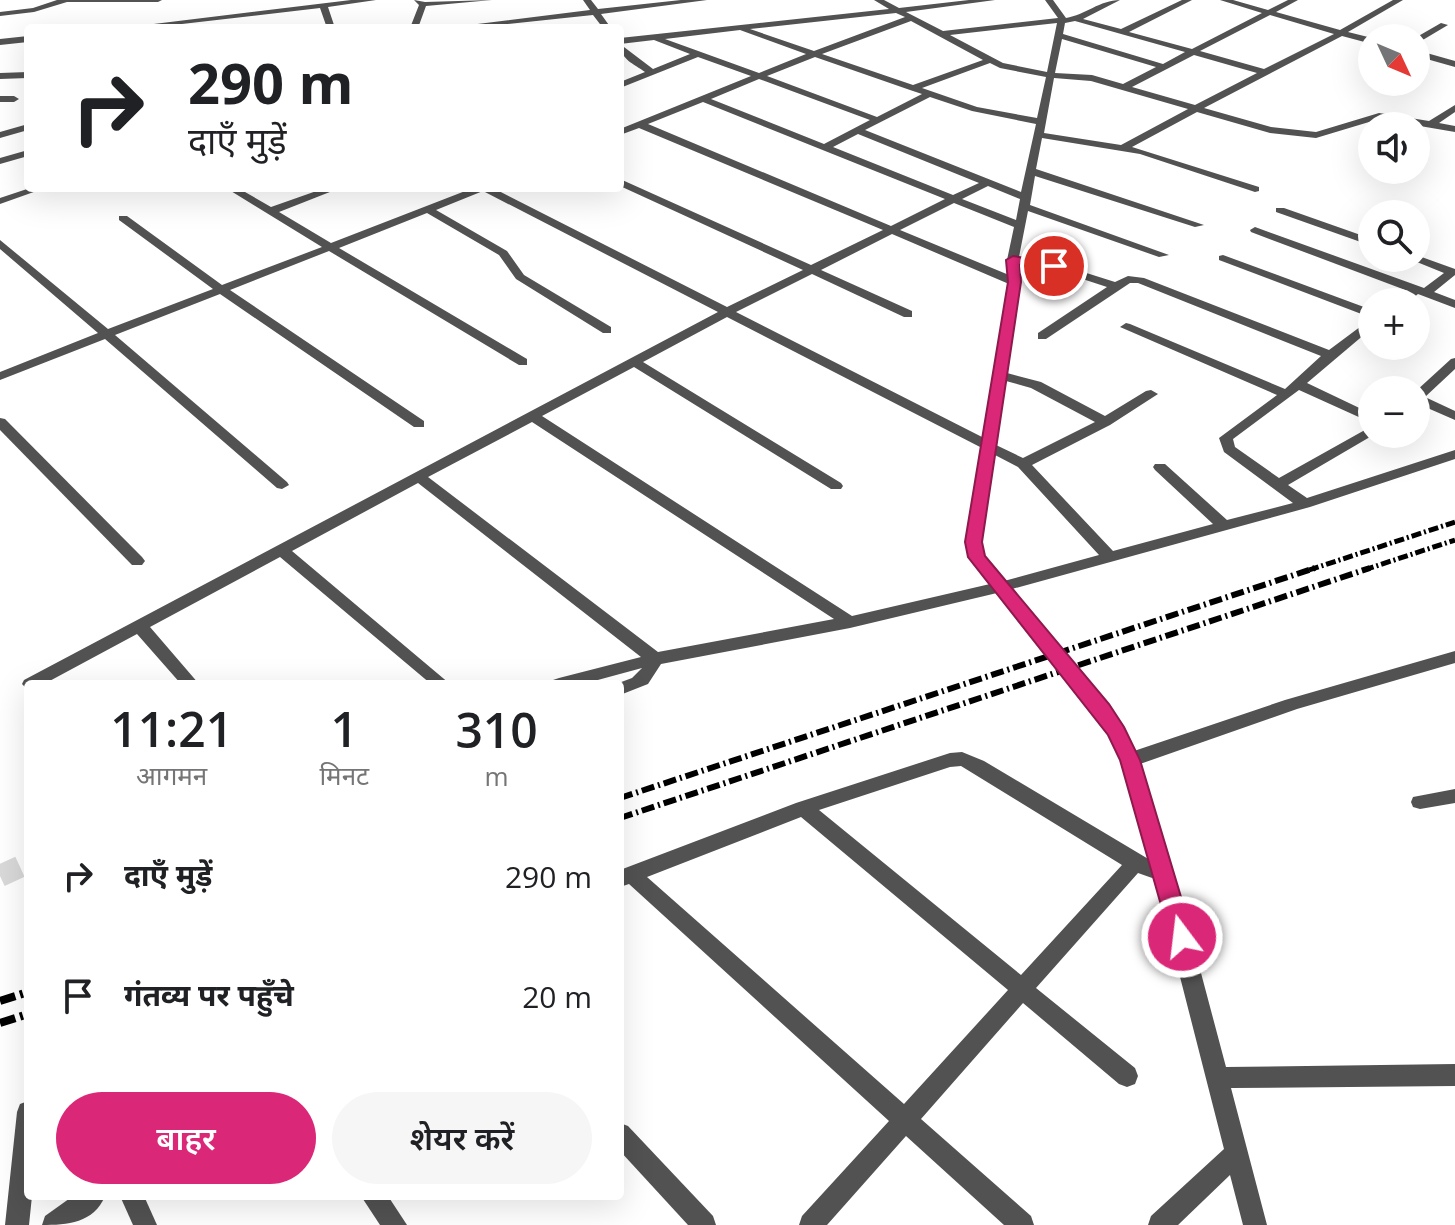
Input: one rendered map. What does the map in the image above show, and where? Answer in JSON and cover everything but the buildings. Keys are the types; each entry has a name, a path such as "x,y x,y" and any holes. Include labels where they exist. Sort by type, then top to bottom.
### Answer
{"street":[{"path":"0,14 34,10 63,0 158,0"},
{"path":"161,24 372,0"},
{"path":"415,24 420,2 491,0 502,22"},
{"path":"587,0 604,24"},
{"path":"484,24 703,0"},
{"path":"878,0 939,34 1011,68 1092,78 1270,130 1328,133 1379,116 1455,129"},
{"path":"624,41 991,0"},
{"path":"1049,0 1069,18 1265,72"},
{"path":"939,34 1069,18 1116,0"},
{"path":"1124,31 1188,0"},
{"path":"1224,0 1358,37"},
{"path":"1124,87 1294,0"},
{"path":"1122,148 1399,0"},
{"path":"126,24 133,1"},
{"path":"323,6 330,24"},
{"path":"624,130 911,18"},
{"path":"1069,18 1058,35 1013,260 1015,282 974,542 977,557 1102,709 1130,760 1219,1078 1255,1225"},
{"path":"1430,33 1444,25"},
{"path":"738,28 987,113 1156,155 1255,189"},
{"path":"1058,35 1162,66"},
{"path":"653,37 878,120"},
{"path":"0,42 24,39"},
{"path":"624,84 700,53"},
{"path":"624,57 653,73"},
{"path":"1430,57 1455,64"},
{"path":"913,88 990,60"},
{"path":"0,76 24,75"},
{"path":"825,147 929,94"},
{"path":"0,99 14,99"},
{"path":"704,99 1021,226"},
{"path":"1432,123 1455,108"},
{"path":"639,124 1015,282"},
{"path":"0,135 24,128"},
{"path":"859,131 986,183 1024,202 1163,255"},
{"path":"0,161 24,154"},
{"path":"1031,171 1199,225"},
{"path":"38,680 725,313 986,183"},
{"path":"624,184 908,314"},
{"path":"0,201 28,192"},
{"path":"242,192 523,362"},
{"path":"271,211 324,192"},
{"path":"0,376 473,192"},
{"path":"492,192 1023,464 1109,556"},
{"path":"427,209 503,253 520,277 607,330"},
{"path":"1280,210 1358,238"},
{"path":"123,218 223,291 419,424"},
{"path":"1255,230 1410,288"},
{"path":"0,243 282,485"},
{"path":"1223,258 1358,309"},
{"path":"1013,260 1054,266 1115,286"},
{"path":"1430,263 1454,271"},
{"path":"1427,288 1454,271"},
{"path":"1042,336 1128,279 1140,280 1330,355"},
{"path":"1430,295 1455,304"},
{"path":"1126,327 1358,414"},
{"path":"1305,504 1229,449 1226,438 1292,389 1358,333"},
{"path":"635,362 836,486"},
{"path":"1430,385 1455,362"},
{"path":"998,375 1036,385 1105,422"},
{"path":"1023,464 1105,422 1151,394"},
{"path":"1430,404 1455,416"},
{"path":"531,415 850,622"},
{"path":"0,422 137,561"},
{"path":"1277,485 1358,438"},
{"path":"574,680 655,659 850,622 1001,587 1305,504 1455,454"},
{"path":"1160,467 1224,526"},
{"path":"419,477 655,659"},
{"path":"282,551 437,680"},
{"path":"139,626 187,680"},
{"path":"1130,760 1209,730 1343,686 1455,657"},
{"path":"624,688 642,682 650,675 655,659"},
{"path":"1022,1225 626,877 803,808 924,767 962,759 1135,863 1164,874"},
{"path":"1420,802 1455,796"},
{"path":"803,808 1127,1076"},
{"path":"811,1225 1135,863"},
{"path":"1219,1078 1455,1075"},
{"path":"624,1138 704,1225"},
{"path":"17,1225 24,1153"},
{"path":"1160,1225 1237,1153"},
{"path":"54,1225 88,1200"},
{"path":"134,1200 145,1225"},
{"path":"376,1200 395,1225"}],"tunnel":[{"path":"0,876 24,865"}],"railway":[{"path":"1309,570 1455,522"},
{"path":"1364,570 1455,540"},
{"path":"624,797 1315,568"},
{"path":"1364,570 1370,568"},
{"path":"624,817 1364,570"},
{"path":"0,1001 24,993"},
{"path":"0,1023 24,1015"}],"route":[{"path":"1054,266 1013,260 1015,282 974,542 977,557 986,569 1102,709 1117,732 1130,760 1182,937"}]}
